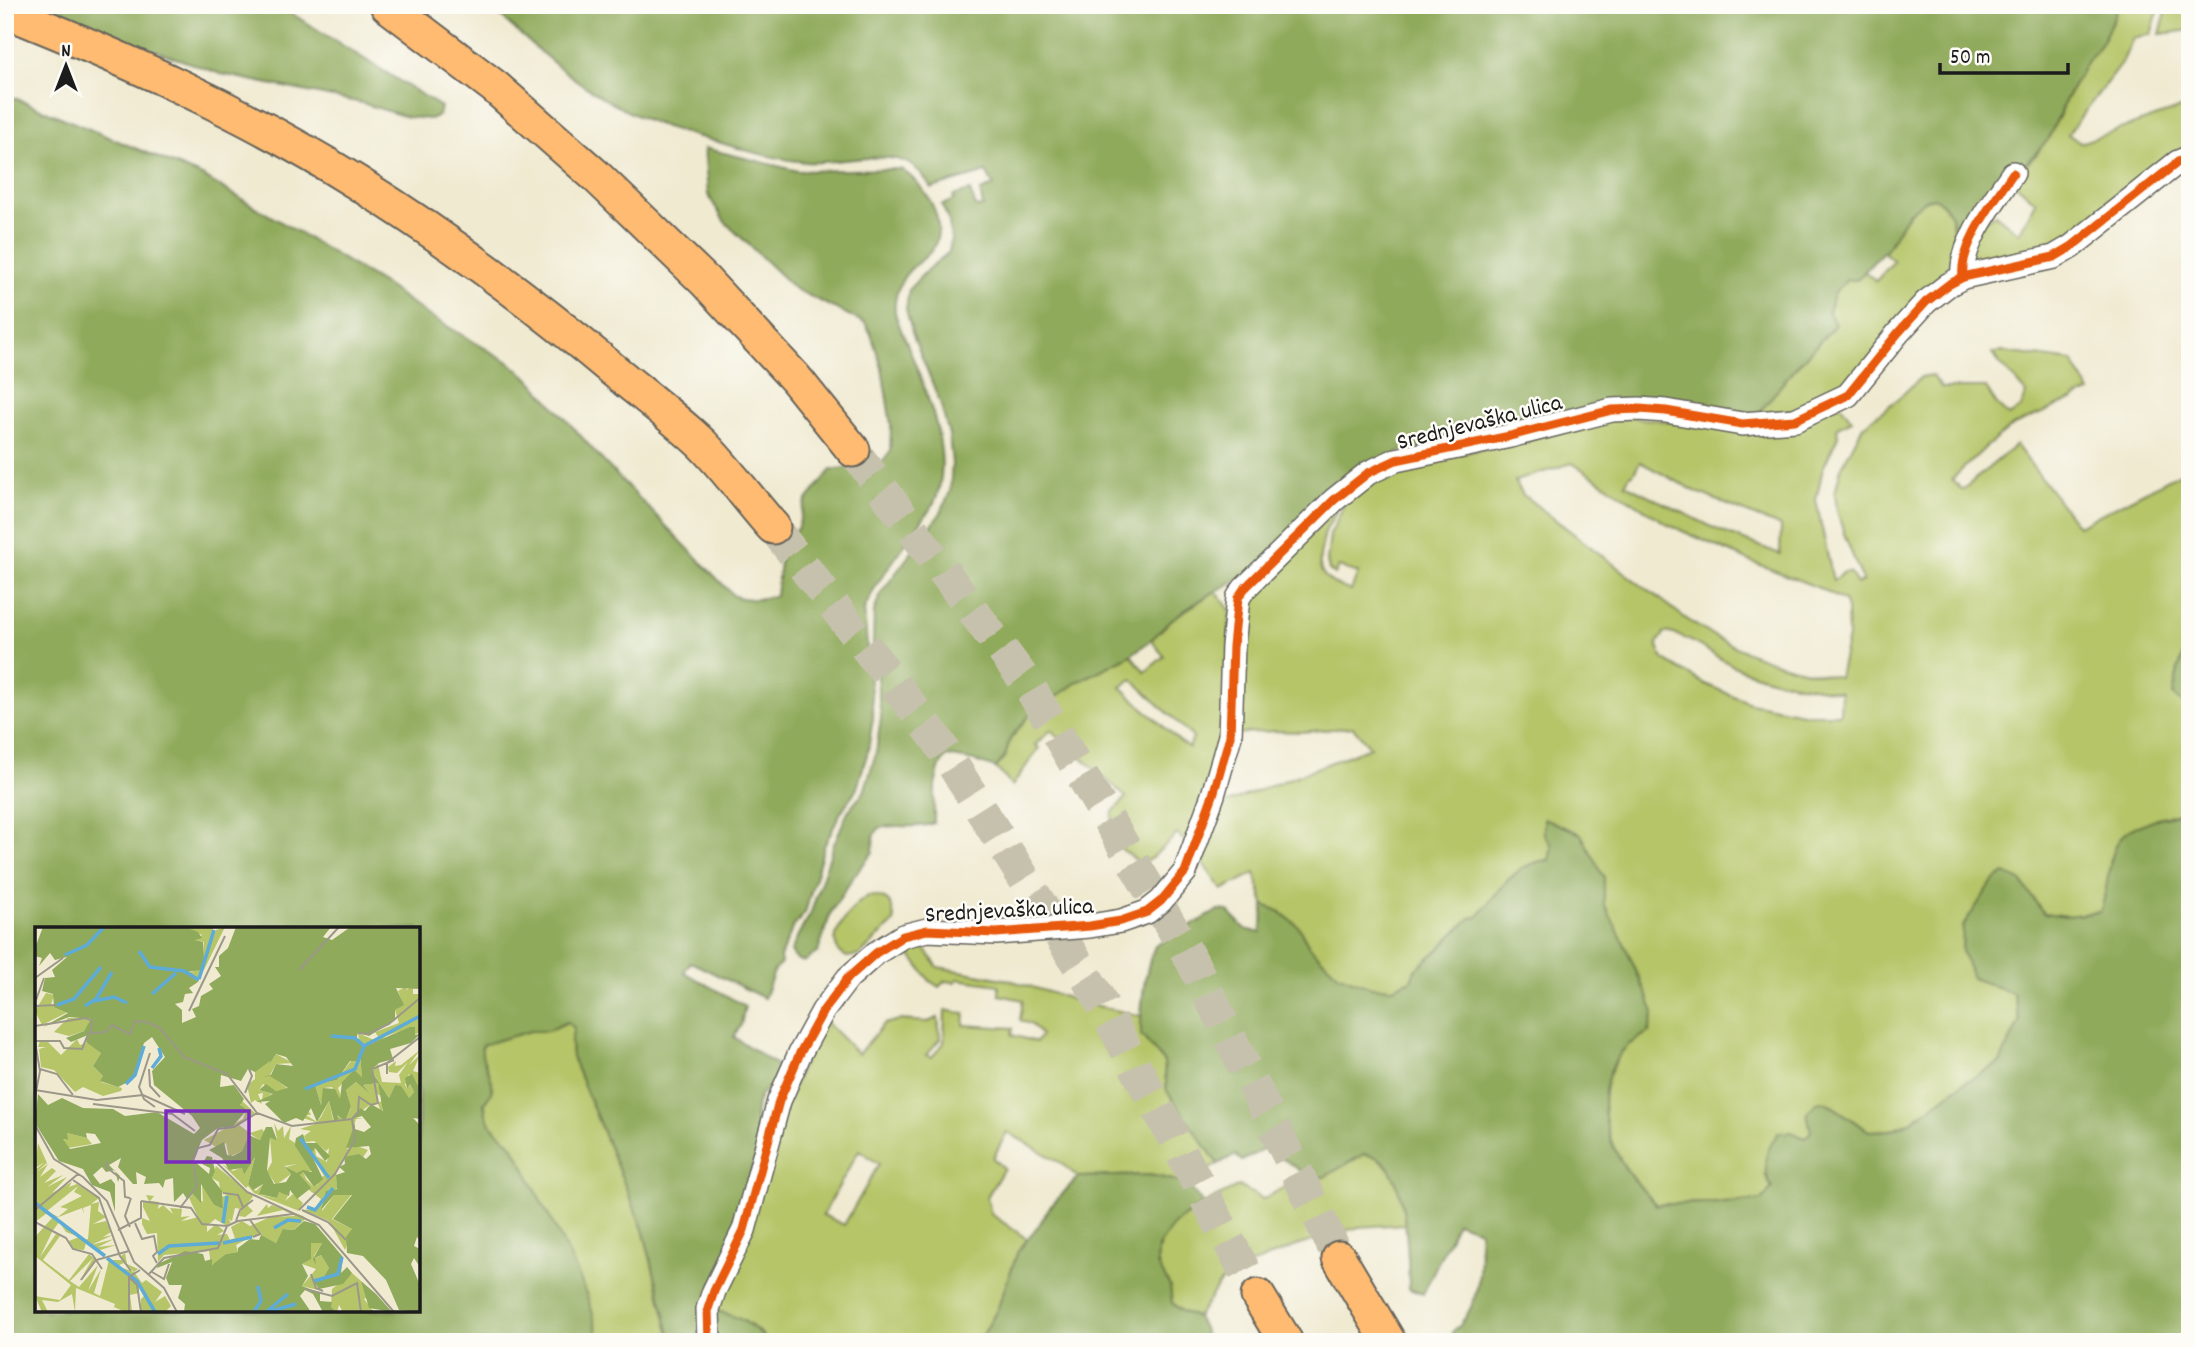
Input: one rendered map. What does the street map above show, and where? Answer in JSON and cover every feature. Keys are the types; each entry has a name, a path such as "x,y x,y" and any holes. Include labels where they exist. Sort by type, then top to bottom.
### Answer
{"highway":[{"path":"387,5 495,87 596,176 705,281 795,378 853,450"},
{"path":"420,5 463,44 495,87"},
{"path":"5,12 108,54 275,135 356,182 433,233 546,313 701,444 773,527"},
{"path":"5,30 144,82 191,92"},
{"path":"1339,1258 1389,1342"},
{"path":"1258,1296 1286,1342"}],"street":[{"name":"Srednjevaška ulica","path":"709,1342 708,1309 744,1230 779,1101 800,1053 823,1011 848,978 876,953 903,936 927,930 996,933 1090,926 1121,921 1147,912 1161,901 1185,872 1213,795 1230,736 1233,646 1238,598 1334,500 1368,473 1396,460 1510,436 1612,410 1666,411 1742,424 1794,420 1847,395 1886,345 1926,302 1948,285 1963,276 2054,257 2071,247 2178,162 2190,157"},
{"path":"1963,276 1962,266 1977,226 2012,173"}],"green space":[{"path":"44,5 278,5 441,107 439,115 430,119 407,117 362,103 221,74 108,34"},
{"path":"489,5 2118,5 2101,43 2084,66 2066,99 2048,140 1996,195 1955,255 1953,224 1948,211 1936,198 1927,199 1908,213 1890,244 1857,280 1847,280 1835,292 1828,311 1835,325 1794,369 1755,418 1665,402 1399,452 1251,573 1208,595 1172,619 1131,655 1077,682 1028,717 1010,739 1005,757 996,768 947,756 937,778 934,823 879,828 874,836 873,852 831,912 818,952 804,962 796,959 791,952 810,915 848,811 864,792 876,753 881,717 873,642 874,611 881,593 940,514 950,492 952,463 949,435 940,402 912,333 906,309 909,289 949,252 949,222 942,205 954,200 953,196 970,191 976,207 983,207 980,191 994,186 986,172 932,188 922,174 900,160 874,158 794,161 691,135 647,120 583,85 524,38"},
{"path":"2118,5 2160,5 2151,34 2133,38 2123,61 2068,134 2080,143 2190,105 2190,151 2068,242 1964,271 1952,263 1940,276 1943,281 1854,377 1827,398 1789,413 1755,418 1794,369 1835,325 1828,311 1835,292 1847,280 1857,280 1864,271 1876,281 1894,261 1882,251 1918,205 1936,198 1941,202 1951,216 1953,239 1995,214 2019,233 2036,202 2011,180 2037,154 2084,66 2101,43"},
{"path":"2168,5 2190,5 2190,30 2160,34"},
{"path":"5,94 202,176 507,361 529,378 605,463 734,596 750,599 776,595 782,544 797,529 806,501 831,470 849,467 864,474 873,473 890,452 891,425 882,368 865,323 795,289 725,222 708,195 704,148 798,171 901,169 918,184 932,205 938,228 937,239 932,250 901,282 895,312 936,425 942,467 940,487 933,505 877,584 864,609 873,717 868,751 857,788 824,846 805,913 793,927 780,957 781,964 775,969 764,998 691,962 684,972 745,1006 741,1025 734,1037 781,1068 774,1083 761,1094 757,1104 755,1119 762,1135 702,1342 672,1342 643,1229 572,1057 574,1028 567,1022 548,1031 530,1031 482,1045 482,1054 492,1081 490,1095 484,1103 488,1120 519,1156 568,1253 584,1288 599,1342 5,1342"},
{"path":"2005,352 2072,361 2090,392 2014,425 1952,479 1962,490 2016,445 2078,526 2190,468 2190,638 2178,670 2173,695 2190,708 2190,808 2157,818 2111,858 2106,896 2100,912 2067,916 2043,913 2022,882 1972,978 2013,992 2020,1020 2000,1063 1962,1084 1912,1121 1891,1130 1869,1131 1826,1102 1807,1112 1812,1132 1765,1174 1772,1188 1762,1200 1656,1205 1616,1153 1606,1122 1605,1090 1616,1060 1628,1045 1649,1032 1623,941 1604,904 1604,877 1544,834 1552,845 1550,860 1538,862 1518,872 1500,889 1478,917 1470,918 1415,970 1411,980 1393,988 1371,987 1339,975 1310,948 1298,926 1279,911 1264,905 1255,873 1222,890 1201,861 1214,808 1370,747 1353,727 1234,734 1238,654 1250,594 1335,510 1325,533 1320,556 1321,570 1329,580 1351,591 1358,573 1339,567 1335,575 1329,570 1327,561 1330,535 1346,500 1379,474 1616,416 1676,422 1841,405 1852,420 1837,427 1838,436 1823,468 1816,500 1833,581 1844,572 1850,572 1857,584 1863,581 1845,537 1837,511 1835,492 1841,468 1863,426 1921,377 1932,375 1942,388 1986,388 1997,405 2009,416 2022,407 2026,393 1992,353","holes":["1640,462 1697,492 1781,527 1780,554 1718,530 1625,484","1572,463 1669,525 1824,590 1844,601 1848,637 1839,677 1762,658 1708,633 1523,495 1515,481","1665,632 1674,634 1747,671 1773,679 1841,692 1840,714 1808,714 1750,703 1705,684 1663,659 1657,644"]},
{"path":"1216,591 1230,610 1227,714 1188,844 1177,834 1152,858 1141,864 1119,847 1110,836 1113,812 1126,797 1051,730 1035,745 1039,748 1012,786 996,768 1005,757 1010,740 1028,717 1077,682 1131,655 1145,672 1164,656 1151,640 1172,619","holes":["1132,679 1193,737 1189,748 1121,687"]},
{"path":"2190,638 2190,708 2173,695 2178,670"},
{"path":"2190,808 2190,1342 1454,1342 1452,1332 1469,1311 1478,1285 1479,1230 1457,1222 1423,1294 1409,1289 1407,1239 1401,1200 1389,1169 1380,1159 1364,1154 1324,1177 1310,1178 1267,1147 1242,1161 1235,1155 1218,1164 1167,1091 1164,1062 1141,1035 1143,989 1155,946 1219,910 1228,911 1245,929 1261,933 1264,905 1279,911 1298,926 1310,948 1339,975 1371,987 1393,988 1411,980 1415,970 1470,918 1478,917 1517,872 1537,862 1549,860 1552,846 1544,834 1544,818 1581,834 1604,877 1604,904 1654,1012 1649,1032 1626,1047 1609,1074 1605,1089 1605,1119 1622,1163 1656,1205 1762,1200 1772,1188 1765,1166 1773,1140 1778,1133 1792,1132 1804,1138 1811,1132 1807,1112 1819,1101 1826,1102 1869,1131 1891,1130 1912,1121 1962,1084 2000,1063 2020,1020 2013,993 1972,978 1962,951 1963,926 1993,881 2005,873 2022,882 2043,913 2067,916 2100,912 2114,850 2124,834 2153,820"},
{"path":"868,896 880,897 891,905 894,922 860,955 847,957 838,950 836,936 850,912"},
{"path":"918,939 938,967 1009,980 1081,1002 1141,1016 1141,1035 1164,1062 1167,1091 1218,1164 1187,1183 1150,1175 1078,1177 1061,1163 1007,1132 993,1158 1004,1168 987,1197 991,1214 1027,1239 1018,1251 997,1310 979,1342 767,1342 761,1333 713,1310 776,1126 823,1019 858,1054 884,1024 899,1020 928,1022 938,1018 940,1039 926,1055 932,1057 944,1043 945,1010 965,1014 964,1025 1013,1028 1012,1035 1036,1042 1041,1035 1032,1025 1020,1020 1023,1000 999,995 999,985 957,979 955,982 945,981 939,987 930,981 905,948","holes":["859,1150 879,1164 844,1225 823,1215"]},
{"path":"567,1022 574,1028 572,1057 643,1229 672,1342 599,1342 596,1324 514,1148 496,1132 486,1117 482,1044 530,1031 548,1031"},
{"path":"1364,1154 1379,1159 1392,1173 1405,1224 1359,1227 1299,1245 1244,1267 1220,1283 1197,1317 1183,1312 1172,1303 1170,1287 1158,1263 1159,1249 1164,1237 1186,1216 1199,1206 1239,1186 1263,1199 1306,1175 1310,1178 1324,1177"},
{"path":"1150,1175 1187,1183 1203,1204 1174,1224 1158,1247 1157,1265 1170,1286 1172,1303 1183,1312 1197,1317 1206,1342 979,1342 997,1310 1018,1251 1049,1208 1078,1177"},
{"path":"713,1310 743,1321 767,1342 712,1342"}],"tunnel":[{"path":"853,450 1029,686 1193,963 1339,1258"},
{"path":"773,527 936,738 1096,993 1258,1296"}],"cycle path":[{"path":"709,1342 708,1309 744,1230 779,1101 800,1053 823,1011 848,978 876,953 903,936 927,930 996,933 1090,926 1121,921 1147,912 1161,901 1185,872 1213,795 1230,736 1233,646 1238,598 1334,500 1368,473 1396,460 1510,436 1612,410 1666,411 1742,424 1795,420 1848,395 1926,302 1948,285 1963,277 2054,257 2071,247 2178,162 2190,157"},
{"path":"1963,277 1963,264 1972,237 2013,173"}]}
